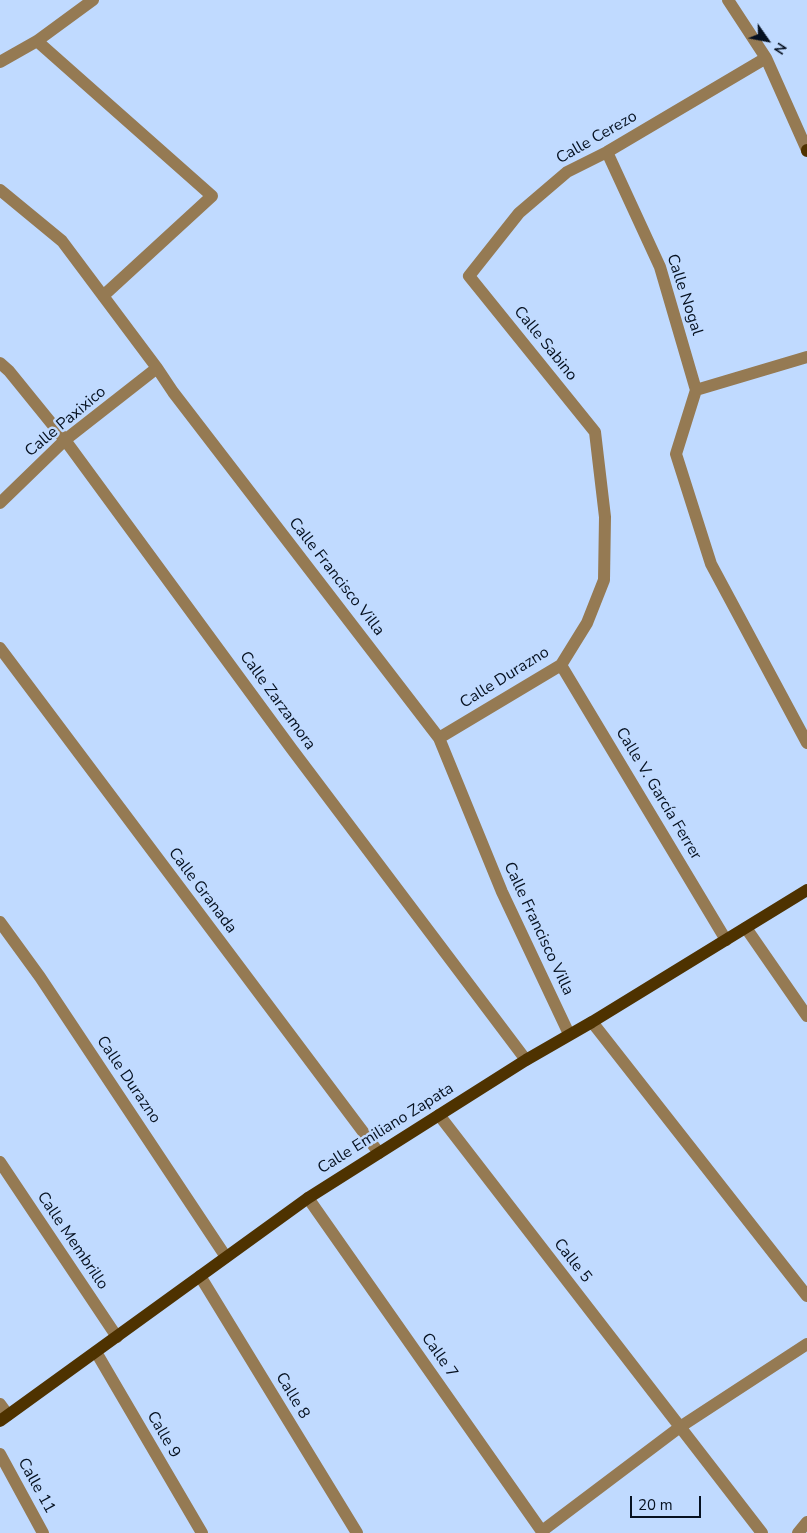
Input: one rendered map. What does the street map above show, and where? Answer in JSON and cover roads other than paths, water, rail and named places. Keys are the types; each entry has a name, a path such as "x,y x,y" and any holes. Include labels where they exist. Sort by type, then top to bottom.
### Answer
{"main road":[{"name":"Calle Emiliano Zapata","path":"4,1418 308,1198 526,1060 592,1022 807,890"}],"street":[{"path":"0,62 37,41 93,0"},
{"path":"728,0 766,58 807,150"},
{"path":"37,41 212,196 103,296"},
{"name":"Calle Cerezo","path":"469,276 519,213 567,172 607,152 766,58"},
{"name":"Calle Nogal","path":"607,152 660,267 696,390"},
{"name":"Calle Francisco Villa","path":"0,190 62,241 173,392 439,738 502,892 569,1034"},
{"name":"Calle Sabino","path":"469,276 594,432"},
{"path":"807,357 696,390 676,454 711,564 807,743"},
{"name":"Calle Zarzamora","path":"0,363 65,440 286,741 526,1060"},
{"name":"Calle Paxixico","path":"0,503 65,440 157,368"},
{"name":"Calle Durazno","path":"439,738 561,665 586,622 604,580 605,517 594,432"},
{"name":"Calle Granada","path":"0,648 379,1153"},
{"name":"Calle V. García Ferrer","path":"561,665 726,940"},
{"name":"Calle Durazno","path":"0,922 40,977 226,1257"},
{"path":"746,928 807,1016"},
{"path":"592,1022 807,1296"},
{"name":"Calle 5","path":"439,1115 762,1533"},
{"name":"Calle Membrillo","path":"0,1162 116,1337"},
{"name":"Calle 7","path":"308,1198 542,1532"},
{"name":"Calle 8","path":"200,1276 357,1533"},
{"path":"542,1532 680,1427 807,1344"},
{"name":"Calle 9","path":"96,1352 202,1533"},
{"path":"0,1404 4,1418"},
{"name":"Calle 11","path":"0,1454 43,1533"},
{"path":"798,1533 807,1522"}]}
